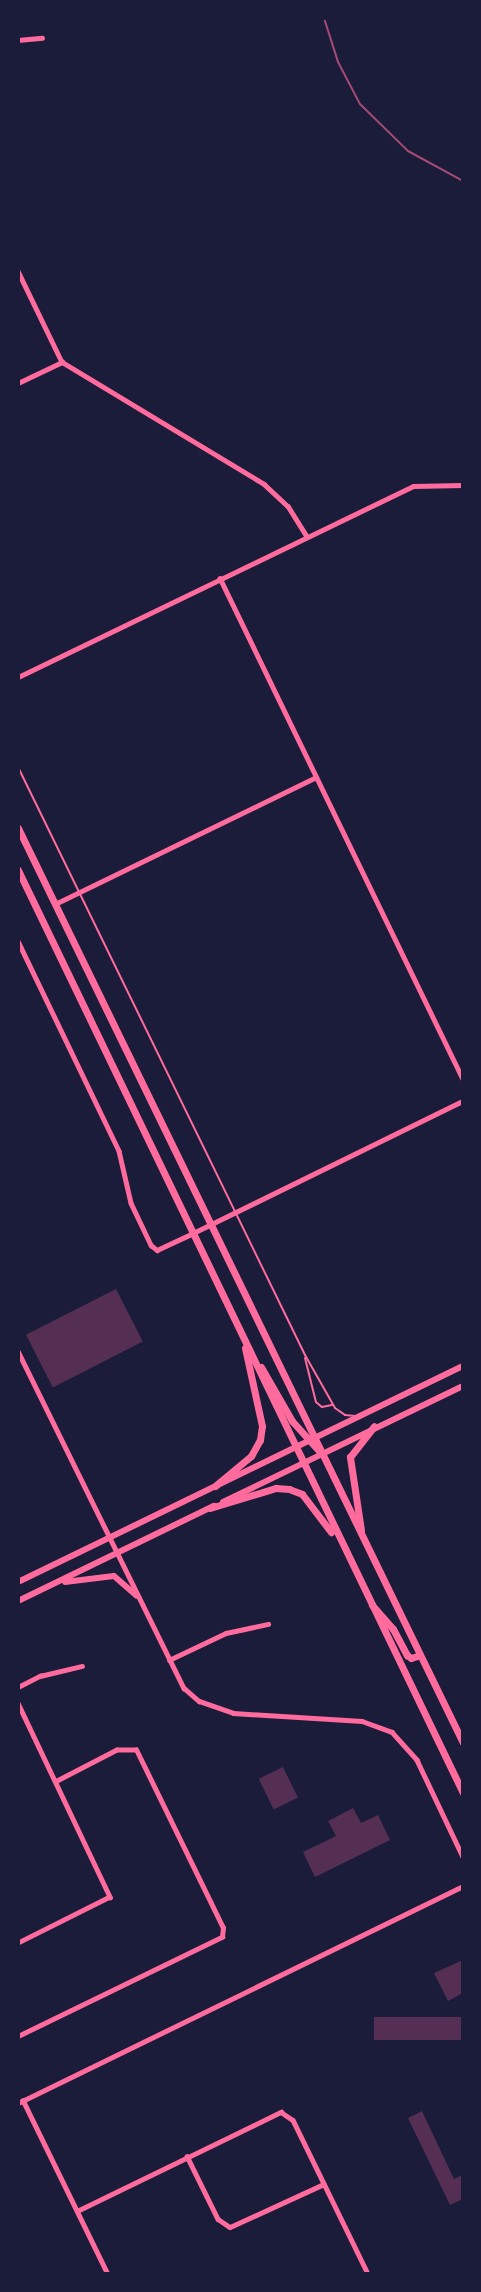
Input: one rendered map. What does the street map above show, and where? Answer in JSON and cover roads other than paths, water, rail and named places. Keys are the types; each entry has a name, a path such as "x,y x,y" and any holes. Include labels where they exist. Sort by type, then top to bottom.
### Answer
{"main road":[{"path":"18,828 311,1440"},
{"path":"18,870 242,1334 301,1463 463,1793"},
{"path":"242,1334 321,1453 463,1743"},
{"path":"215,1486 251,1456 262,1434 242,1334"},
{"path":"18,1582 463,1366"},
{"path":"18,1601 375,1426 463,1386"},
{"path":"363,1541 350,1462 353,1450 375,1426"},
{"path":"210,1508 276,1488 295,1490 310,1503 342,1546"},
{"path":"55,1583 107,1575 122,1581 137,1596"},
{"path":"367,1599 393,1629 407,1655 411,1658 420,1655"}],"street":[{"path":"18,40 42,38"},
{"path":"18,271 62,362 264,484 288,506 307,537"},
{"path":"18,383 62,362"},
{"path":"18,677 413,486 463,485"},
{"path":"220,578 463,1079"},
{"path":"55,904 316,777"},
{"path":"18,941 119,1150 131,1203 151,1245 157,1250 463,1101"},
{"path":"18,1351 169,1660 192,1695 220,1710 362,1721 392,1731 417,1760 463,1857"},
{"path":"169,1660 226,1634 268,1624"},
{"path":"18,1687 40,1676 82,1666"},
{"path":"18,1703 57,1781 110,1897 18,1943"},
{"path":"18,2036 222,1937 223,1928 136,1750 117,1750 57,1781"},
{"path":"108,2274 20,2101 463,1886"},
{"path":"76,2211 281,2112 291,2117 368,2274"},
{"path":"187,2156 218,2219 230,2227 324,2184"}],"lane":[{"path":"18,767 305,1355 333,1405 345,1415 370,1413"},
{"path":"305,1355 316,1402 322,1407 333,1405"}],"railway":[{"path":"324,18 338,62 360,104 408,151 463,181"}]}
